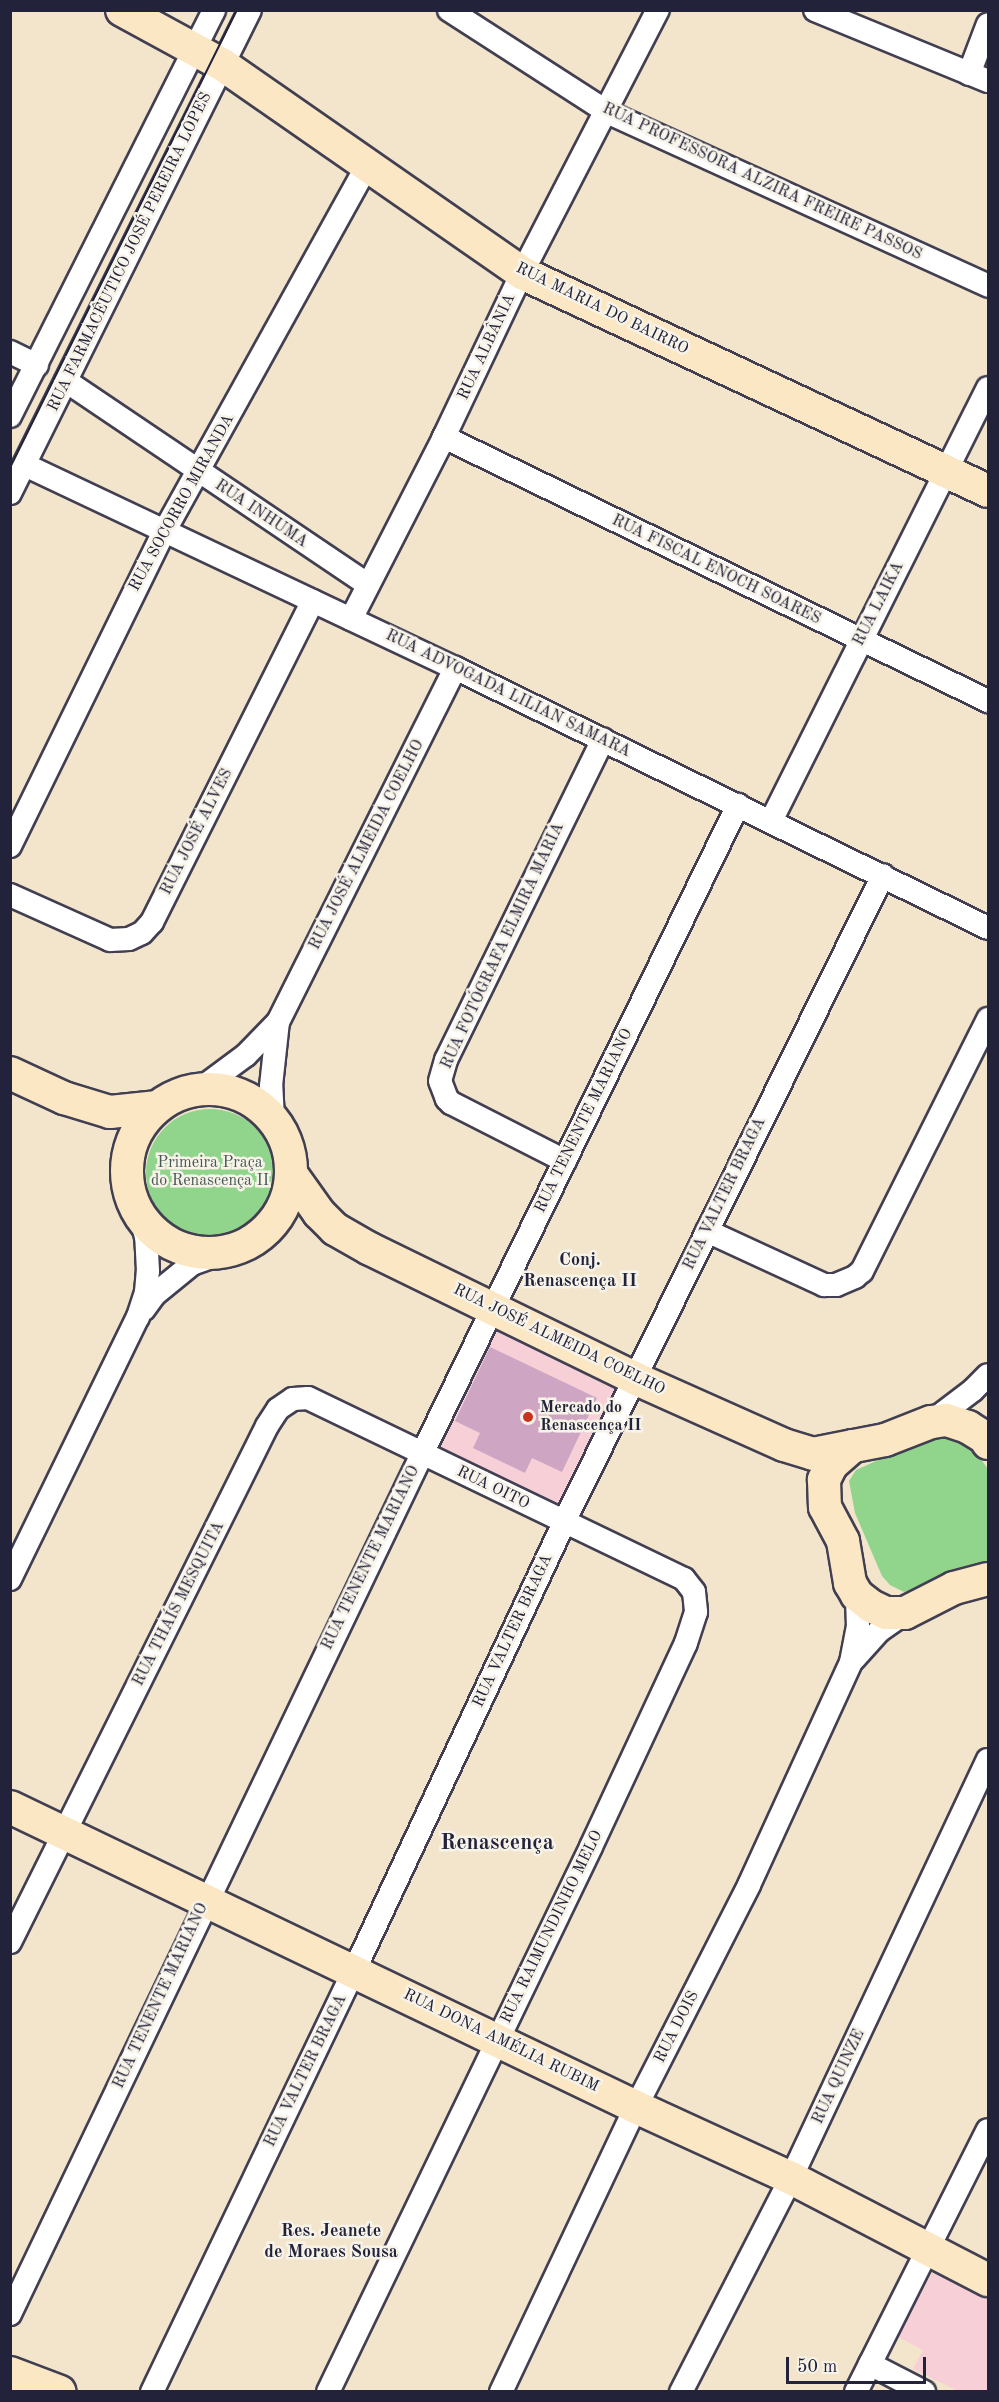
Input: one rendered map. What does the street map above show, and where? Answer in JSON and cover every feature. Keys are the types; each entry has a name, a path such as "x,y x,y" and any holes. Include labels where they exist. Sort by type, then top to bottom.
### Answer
{"street":[{"name":"RUA FARMACÊUTICO JOSÉ PEREIRA LOPES","path":"10,493 66,381 210,58 214,10"},
{"name":"RUA FARMACÊUTICO JOSÉ PEREIRA LOPES","path":"10,416 210,58 250,10"},
{"name":"RUA PROFESSORA ALZIRA FREIRE PASSOS","path":"449,10 607,112 988,286"},
{"name":"RUA ALBÂNIA","path":"351,619 444,437 522,273 658,10"},
{"name":"RUA MARIA DO BAIRRO","path":"126,11 210,58 522,273 988,491"},
{"path":"820,12 979,78 988,24"},
{"name":"RUA SOCORRO MIRANDA","path":"10,846 164,532 199,473 367,166"},
{"path":"10,352 37,365"},
{"name":"RUA INHUMA","path":"66,381 199,473 367,584"},
{"name":"RUA LAIKA","path":"771,821 988,388"},
{"name":"RUA FISCAL ENOCH SOARES","path":"444,437 988,701"},
{"name":"RUA ADVOGADA LILIAN SAMARA","path":"25,465 603,738 988,928"},
{"name":"RUA JOSÉ ALVES","path":"10,895 110,940 129,939 142,933 152,922 313,601"},
{"name":"RUA JOSÉ ALMEIDA COELHO","path":"278,1022 455,668"},
{"name":"RUA FOTÓGRAFA ELMIRA MARIA","path":"565,1161 457,1107 447,1099 440,1082 446,1060 603,738"},
{"name":"RUA TENENTE MARIANO","path":"10,2314 492,1308 738,805"},
{"name":"RUA VALTER BRAGA","path":"152,2391 354,1971 564,1522 883,875"},
{"path":"707,1231 824,1285 836,1285 855,1278 862,1271 988,1019"},
{"path":"200,1089 246,1055 278,1022"},
{"path":"273,1119 271,1086 278,1022"},
{"path":"10,1073 64,1098 110,1112 156,1107"},
{"path":"10,1579 138,1317 146,1292 148,1271 146,1237 141,1218 131,1198 126,1175 128,1153 135,1131 156,1107 179,1093 200,1089 226,1090 244,1096 260,1106 273,1119 285,1140 292,1175 282,1207 270,1226 254,1240 234,1250 203,1258 185,1269 154,1295 138,1317"},
{"name":"RUA JOSÉ ALMEIDA COELHO","path":"292,1175 319,1213 335,1229 370,1249 634,1378 784,1445 813,1454 885,1440 931,1422"},
{"path":"141,1218 160,1237 183,1249 208,1253 234,1250"},
{"path":"931,1422 988,1375"},
{"name":"RUA THAÍS MESQUITA","path":"10,1942 278,1409 293,1400 308,1398 422,1454"},
{"path":"931,1422 946,1420 968,1426 987,1439 988,1443"},
{"path":"853,1446 832,1464 824,1480 825,1507 843,1541 850,1583 857,1595 886,1613 905,1613"},
{"name":"RUA OITO","path":"422,1454 564,1522"},
{"name":"RUA RAIMUNDINHO MELO","path":"328,2391 591,1847 686,1643 696,1612 694,1592 684,1579 564,1522"},
{"path":"851,1662 879,1631 905,1613 954,1588 988,1579"},
{"path":"851,1662 858,1627 857,1595"},
{"name":"RUA DOIS","path":"501,2391 636,2107 749,1885 851,1662"},
{"name":"RUA QUINZE","path":"681,2391 791,2178 988,1760"},
{"name":"RUA DONA AMÉLIA RUBIM","path":"10,1807 65,1831 206,1902 498,2039 636,2107 791,2178 988,2280"},
{"path":"856,2391 988,2133"},
{"path":"870,2364 924,2391"},
{"path":"10,2373 60,2391"}],"shaded area":[{"name":"Mercado do Renascença II","path":"497,1328 617,1386 559,1506 440,1448"},
{"path":"933,2271 988,2299 988,2391 958,2391 913,2369 923,2350 898,2337"}],"green space":[{"name":"Primeira Praça do Renascença II","path":"210,1109 234,1114 255,1128 269,1149 274,1173 269,1197 255,1218 234,1232 210,1237 186,1232 165,1218 151,1197 146,1173 151,1149 165,1128 186,1114"},
{"path":"932,1436 954,1439 978,1456 986,1466 988,1471 988,1560 980,1568 904,1592 890,1585 882,1576 855,1513 849,1481 856,1470"}],"building":[{"name":"Mercado do Renascença II","path":"490,1347 597,1398 562,1472 532,1458 525,1473 473,1448 480,1433 455,1421"}],"tram line":[{"path":"10,468 237,10"}],"place":[{"name":"Mercado do Renascença II","path":"528,1417"}],"district":[{"name":"Conj. Renascença II","path":"580,1271"},
{"name":"Renascença","path":"497,1844"},
{"name":"Res. Jeanete de Moraes Sousa","path":"331,2242"}]}
